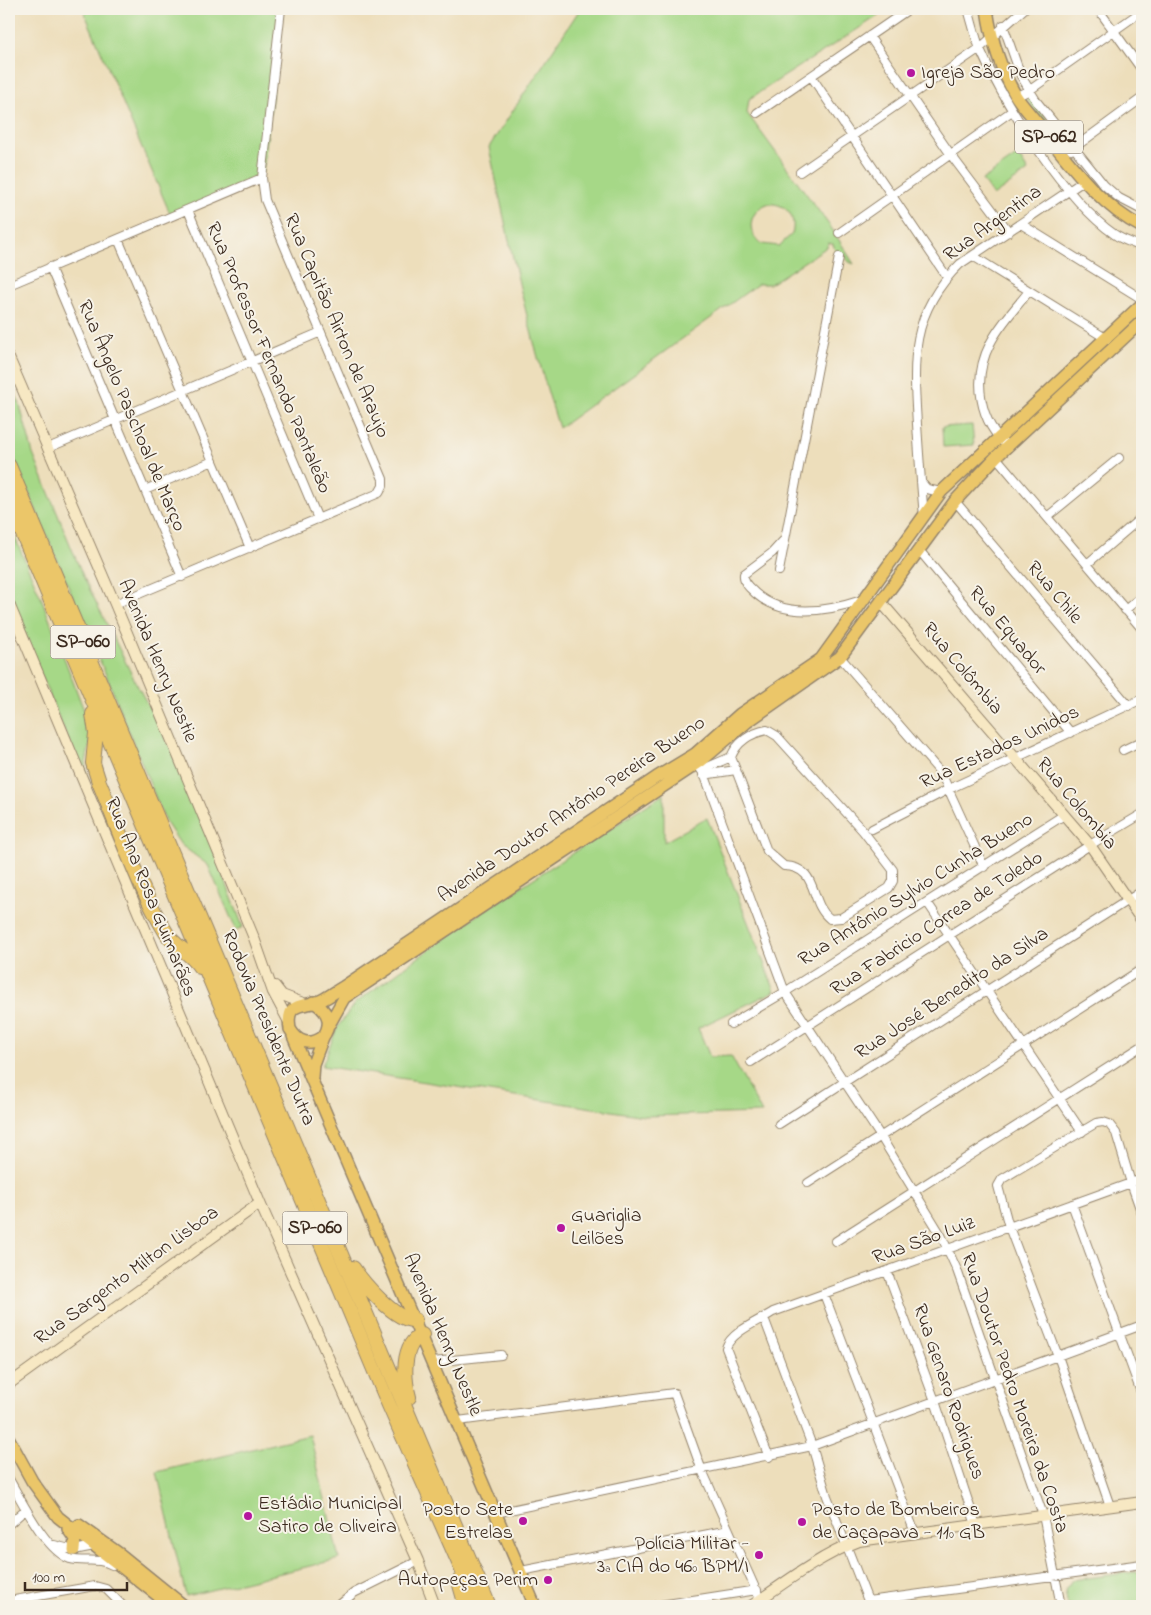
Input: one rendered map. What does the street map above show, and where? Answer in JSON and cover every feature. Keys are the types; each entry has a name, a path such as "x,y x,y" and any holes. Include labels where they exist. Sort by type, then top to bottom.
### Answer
{"highway":[{"name":"Rodovia Presidente Dutra","path":"9,466 489,1606"},
{"name":"Rodovia Presidente Dutra","path":"9,501 214,988 478,1606"},
{"path":"77,663 95,722 93,762 99,782 149,900 168,936 192,956 214,988"},
{"path":"332,1234 363,1284 407,1320 415,1320"},
{"path":"413,1425 404,1371 407,1356 415,1340 422,1335"},
{"path":"449,1541 466,1606"}],"main road":[{"name":"SP-062","path":"987,9 993,37 1016,96 1063,155 1110,206 1128,220 1142,227"},
{"name":"Avenida Doutor Antônio Pereira Bueno","path":"308,1002 343,987 657,777 700,765 740,714 821,659 941,492 1107,339 1142,304"},
{"name":"Avenida Doutor Antônio Pereira Bueno","path":"329,1024 336,1010 350,994 700,765 747,722 840,657 955,501 996,457 1142,321"},
{"path":"881,589 882,601 870,603 867,594 881,589"},
{"path":"840,657 836,645 842,632"},
{"path":"312,1079 313,1064 329,1024 328,1015 322,1007 308,1002 290,1014 288,1022 293,1036 300,1041 308,1043 323,1037"},
{"name":"Avenida Henry Nestle","path":"293,1036 422,1335 535,1606"},
{"path":"9,1439 32,1481 74,1538 74,1550"},
{"path":"51,1505 121,1555 184,1606"},
{"path":"63,1521 171,1606"},
{"path":"94,1546 121,1555"}],"street":[{"name":"Rua Capitão Airton de Araujo","path":"281,9 262,178 265,200 383,479 384,486 378,493 318,518"},
{"path":"757,113 909,9"},
{"path":"968,9 980,48 1012,111 1069,190 1116,236 1142,246"},
{"path":"800,172 980,48 1003,25 1024,9"},
{"path":"1098,9 1142,70"},
{"path":"1016,96 1030,90 1142,11"},
{"path":"1003,25 1012,54 1030,90 1073,148 1104,185 1119,198 1142,210"},
{"path":"870,36 951,155 1009,232"},
{"path":"811,76 947,277"},
{"path":"1063,155 1142,98"},
{"path":"839,233 1012,111"},
{"path":"9,285 262,178"},
{"name":"Rua Argentina","path":"924,517 914,382 915,348 922,322 933,298 947,277 973,256 1085,180"},
{"name":"Rua Professor Fernando Pantaleão","path":"188,210 318,518"},
{"path":"1030,217 1044,238"},
{"path":"1021,224 1142,299"},
{"path":"118,239 250,548"},
{"path":"973,256 1107,339"},
{"path":"779,571 783,541 839,257"},
{"name":"Rua Ângelo Paschoal de Março","path":"50,268 182,577"},
{"path":"1009,446 999,439 984,415 981,394 983,367 990,344 1029,290"},
{"path":"48,448 321,332"},
{"name":"Avenida Henry Nestie","path":"9,358 115,604 288,1022"},
{"path":"996,457 1142,629"},
{"path":"1047,517 1119,458"},
{"path":"145,490 213,461"},
{"path":"920,482 926,489 941,492"},
{"name":"Rua Chile","path":"955,501 1128,706"},
{"path":"1087,564 1142,517"},
{"path":"115,604 318,518"},
{"path":"783,541 772,553 746,570 744,578 747,585 760,597 776,606 806,611 846,605 867,594"},
{"name":"Rua Equador","path":"919,550 1071,733"},
{"path":"1125,610 1142,596"},
{"name":"Rua Colômbia","path":"882,601 1015,759"},
{"name":"Rua Ana Rosa Guimarães","path":"9,604 260,1203 418,1561 435,1606"},
{"path":"842,632 846,605"},
{"path":"840,657 941,773 984,867"},
{"name":"Rua Estados Unidos","path":"872,829 949,789 1142,700"},
{"path":"768,730 777,736 863,831 892,870 893,881 890,888 841,918 830,919 822,913 807,874 796,866 784,866 767,851 736,770 731,758 736,746 758,731 768,730"},
{"path":"1123,750 1142,741"},
{"path":"700,765 731,758"},
{"name":"Rua Colombia","path":"1015,759 1090,845 1142,921"},
{"path":"700,765 736,770"},
{"name":"Rua Doutor Pedro Moreira da Costa","path":"700,765 785,992 881,1137 948,1250 996,1378 1043,1515 1061,1606"},
{"name":"Rua Fabricio Correa de Toledo","path":"751,1062 1090,845 1142,814"},
{"name":"Rua Antônio Sylvio Cunha Bueno","path":"731,1024 785,992 1064,815"},
{"name":"Rua José Benedito da Silva","path":"779,1124 1142,891"},
{"path":"927,902 1082,1132"},
{"path":"808,1183 1142,969"},
{"path":"269,979 282,995 308,1002"},
{"name":"Rua São Luiz","path":"836,1241 1142,1046"},
{"path":"1110,1506 1058,1356 1009,1227 998,1186 1002,1180 1096,1123 1103,1122 1109,1124 1116,1133 1130,1183 1142,1214"},
{"name":"Rua São Luiz","path":"769,1457 726,1348 728,1342 739,1333 773,1312 1142,1179"},
{"name":"Rua Sargento Milton Lisboa","path":"11,1381 260,1203"},
{"path":"1072,1204 1142,1396"},
{"name":"Rua Genaro Rodrigues","path":"887,1271 935,1401 976,1524"},
{"path":"824,1294 915,1534"},
{"path":"764,1318 812,1446 827,1496 869,1604 1055,1575 1142,1564"},
{"path":"496,1513 701,1468 769,1457 812,1446 1142,1325"},
{"path":"433,1362 501,1355"},
{"path":"458,1421 674,1394 701,1468 759,1594"},
{"path":"9,1479 36,1524 52,1545 70,1558 102,1560 126,1572"},
{"path":"654,1606 759,1594 847,1545 859,1541 1142,1502"},
{"path":"9,1524 26,1508"},
{"path":"521,1571 729,1530"},
{"path":"52,1545 74,1550 94,1546"},
{"path":"338,1606 354,1594 418,1561"},
{"path":"9,1601 101,1586 122,1606"},
{"path":"750,1606 759,1594"}],"green space":[{"path":"83,9 283,9 263,172 188,210 171,216"},
{"path":"580,9 889,9 749,99 747,113 832,229 854,264 849,262 843,254 836,253 833,244 828,243 827,247 770,284 758,284 559,428 529,324 489,147","holes":["767,204 774,204 785,208 793,222 792,234 779,246 762,244 753,234 751,228 756,212"]},
{"path":"1029,96 1068,144 1067,146 1063,145 1026,99"},
{"path":"1018,155 1028,171 993,196 982,180"},
{"path":"9,379 19,402 33,454 83,576 135,681 184,772 243,927 236,930 208,865 181,845 165,821 106,675 9,446"},
{"path":"972,425 974,445 943,447 942,427"},
{"path":"9,524 42,600 90,726 91,739 85,767 89,782 86,783 9,598"},
{"path":"664,794 664,842 707,818 775,991 698,1028 710,1057 731,1056 762,1113 644,1116 322,1066 337,1028 355,1003 483,911"},
{"name":"Estádio Municipal Satiro de Oliveira","path":"310,1435 339,1559 186,1596 157,1472"},
{"path":"1142,1571 1142,1606 1068,1606 1065,1590 1072,1580"}],"place":[{"name":"Igreja São Pedro","path":"911,73"},
{"name":"Guariglia Leilões","path":"561,1228"},
{"name":"Estádio Municipal Satiro de Oliveira","path":"248,1516"},
{"name":"Posto Sete Estrelas","path":"523,1521"},
{"name":"Posto de Bombeiros de Caçapava - 11º GB","path":"802,1522"},
{"name":"Polícia Militar - 3ª CIA do 46º BPM/I","path":"759,1555"},
{"name":"Autopeças Perim","path":"548,1580"}]}
